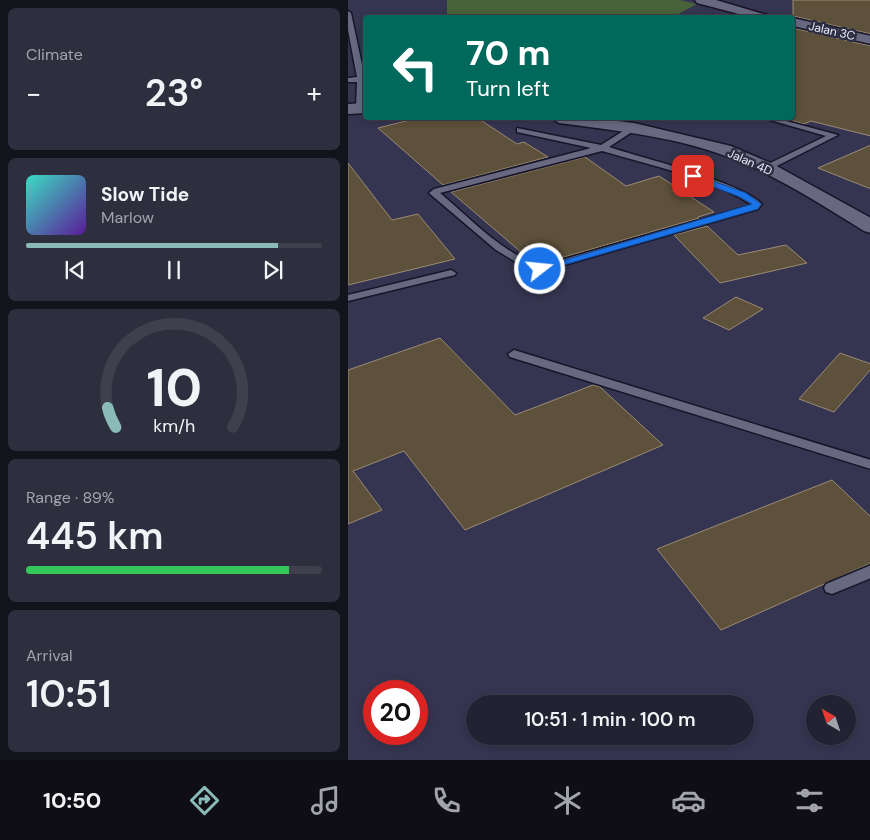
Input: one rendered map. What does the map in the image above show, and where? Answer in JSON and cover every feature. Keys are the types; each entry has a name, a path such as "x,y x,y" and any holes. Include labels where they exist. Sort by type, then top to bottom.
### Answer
{"street":[{"path":"701,0 743,15"},
{"name":"Jalan 3C","path":"795,22 870,40"},
{"name":"Jalan 4D","path":"574,120 634,128 725,150 767,168 834,204 870,227"}],"lane":[{"path":"348,13 361,79 358,108"},
{"path":"348,80 361,79"},
{"path":"767,168 834,135 775,120"},
{"path":"520,130 602,148 711,182 743,195 757,204 755,207 540,269 530,267 513,257 434,194 437,190 602,148 634,128"},
{"path":"348,298 451,273"},
{"path":"514,354 870,465"},
{"path":"832,588 870,571"}],"shaded area":[{"path":"348,0 870,0 870,760 348,760"}],"green space":[{"path":"447,0 680,0 697,4 677,15 447,15"}],"building":[{"path":"793,0 871,0 871,34 795,16 793,15"},
{"path":"795,28 871,46 871,136 811,121 804,124 793,121 795,120"},
{"path":"410,120 481,120 517,144 524,142 548,157 443,185 378,128"},
{"path":"871,145 871,189 818,168"},
{"path":"585,157 626,186 659,176 714,212 540,264 529,259 451,192"},
{"path":"348,163 392,220 418,214 455,259 348,285"},
{"path":"707,226 738,255 786,245 807,263 720,283 674,235"},
{"path":"736,297 763,309 729,330 703,318"},
{"path":"440,338 515,415 593,385 600,387 663,445 465,530 404,451 353,471 382,510 348,524 348,370"},
{"path":"840,353 871,364 871,369 834,412 799,399"},
{"path":"832,480 871,517 871,563 721,630 657,549"}],"route":[{"path":"540,269 755,207 757,204 743,195 693,176"}]}
